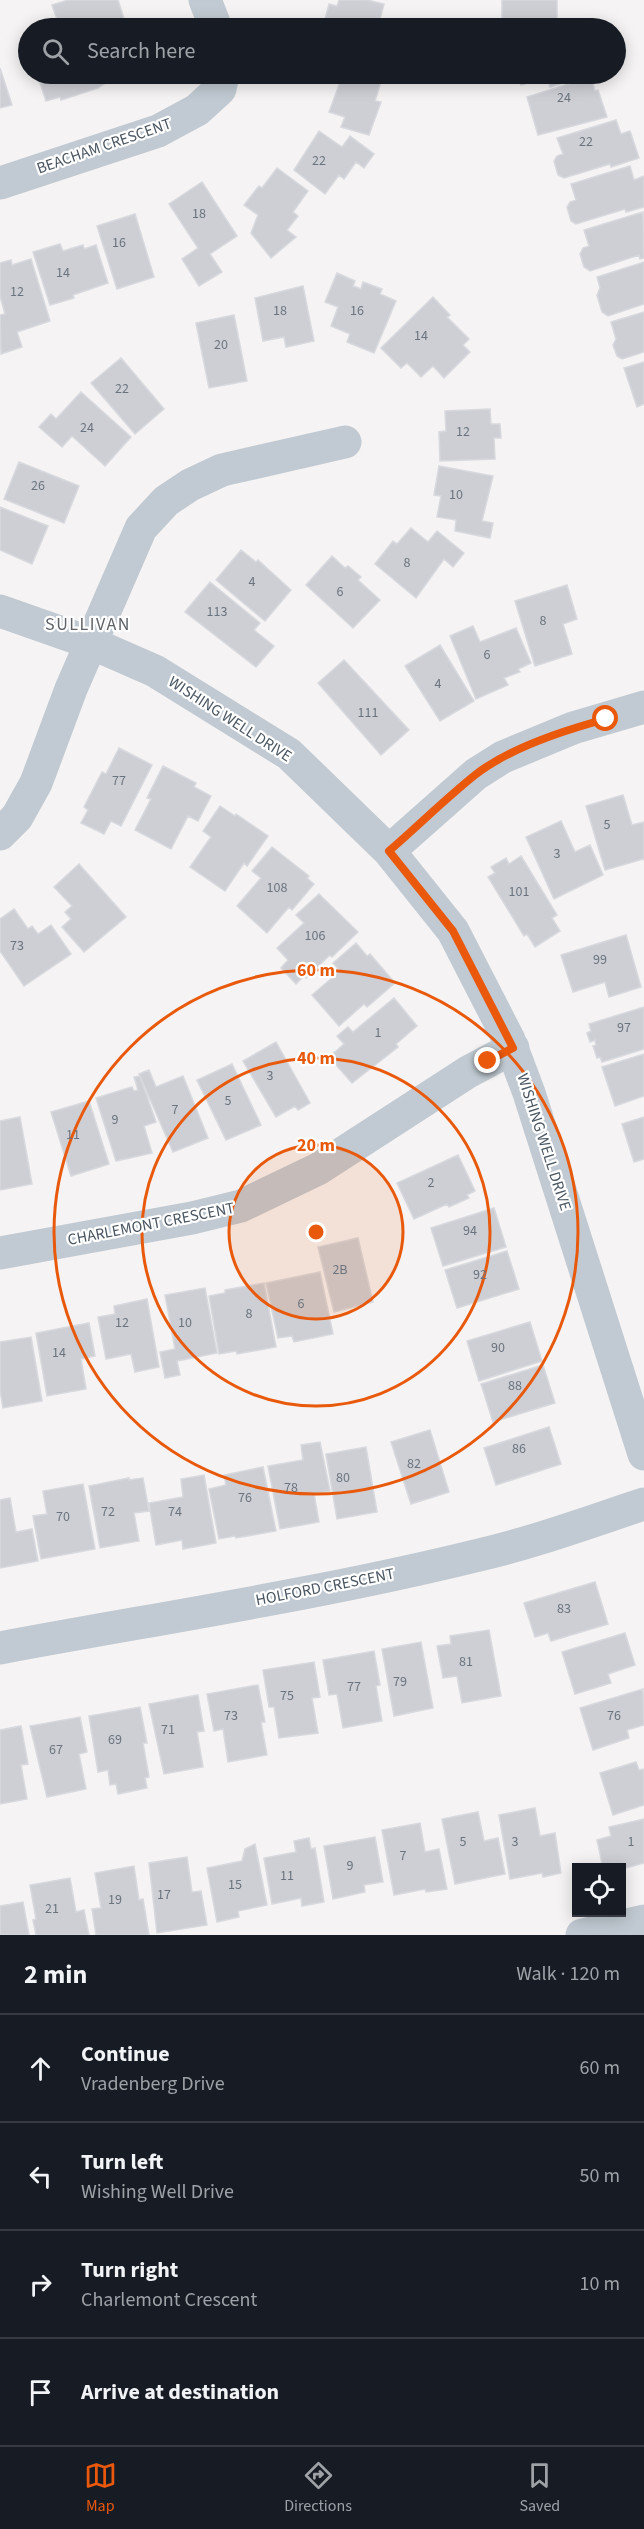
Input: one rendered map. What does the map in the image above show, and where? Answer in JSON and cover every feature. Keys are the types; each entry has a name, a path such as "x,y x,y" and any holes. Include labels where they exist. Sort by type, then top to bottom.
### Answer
{"street":[{"path":"205,0 212,18"},
{"name":"BEACHAM CRESCENT","path":"0,183 158,131 197,110 220,89 221,84"},
{"path":"0,834 17,817 36,783 91,643 141,528 166,501 190,485 222,470 345,442"},
{"name":"WISHING WELL DRIVE","path":"0,612 91,643 155,671 289,754 389,851 453,931 513,1048 644,1454"},
{"path":"389,851 476,774 503,757 573,728 644,707"},
{"name":"CHARLEMONT CRESCENT","path":"0,1253 192,1218 241,1206 318,1169 468,1072 513,1048"},
{"name":"HOLFORD CRESCENT","path":"0,1648 390,1575 501,1549 644,1503"},
{"path":"582,1935 644,1921"}],"building":[{"path":"68,0 118,0 124,18 57,18 52,5"},
{"path":"339,0 367,0 384,4 380,18 325,18 329,4 337,6"},
{"path":"502,0 557,0 557,18 502,18"},
{"path":"0,68 12,105 0,108"},
{"path":"40,84 104,84 61,100 60,97 46,101"},
{"path":"339,84 380,84 375,101 381,102 369,135 341,127 345,117 329,112"},
{"path":"569,84 593,84 595,91 598,90 607,117 538,135 527,97"},
{"path":"616,120 621,134 630,131 639,158 564,178 558,175 554,161 557,156 563,154 557,138"},
{"path":"319,131 342,147 350,136 374,154 364,168 356,162 344,179 339,175 325,194 294,170"},
{"path":"630,166 634,180 644,176 644,207 626,212 625,209 576,224 571,221 567,207 570,202 576,200 571,184"},
{"path":"277,168 308,191 293,212 298,216 287,230 296,237 271,258 251,233 258,215 244,205 259,186 262,188"},
{"path":"202,182 237,236 210,254 222,272 199,286 182,259 198,248 169,204"},
{"path":"643,212 644,258 640,259 639,255 590,271 584,267 580,254 583,248 589,246 584,230"},
{"path":"135,214 154,277 117,289 97,226"},
{"path":"60,244 63,251 83,245 84,249 96,245 108,283 73,295 74,298 50,305 33,252"},
{"path":"31,259 50,321 17,332 22,347 1,354 0,315 5,314 0,296 0,263 11,260 12,265"},
{"path":"644,262 644,304 608,316 602,312 597,295 600,288 597,277"},
{"path":"337,273 355,281 353,286 361,289 363,282 382,289 380,294 396,301 374,353 347,342 350,334 331,326 338,307 325,302"},
{"path":"303,286 314,341 286,347 284,337 263,341 255,298"},
{"path":"433,297 450,315 447,317 469,339 463,345 470,352 444,378 433,366 421,377 407,363 401,368 381,348"},
{"path":"644,312 644,352 622,359 617,356 613,345 616,339 611,322"},
{"path":"234,315 247,381 209,388 196,323"},
{"path":"121,358 164,409 135,434 91,383"},
{"path":"644,362 644,404 637,407 624,368"},
{"path":"81,392 131,437 105,466 72,436 62,447 39,427 51,414 56,419"},
{"path":"490,409 491,424 500,424 501,438 494,438 495,459 440,461 439,432 446,431 445,411"},
{"path":"19,462 79,486 64,523 4,499"},
{"path":"439,466 493,476 482,521 493,523 490,538 455,531 456,520 437,517 441,496 434,495"},
{"path":"0,507 48,526 32,564 0,550"},
{"path":"411,528 428,542 437,531 464,553 453,567 444,559 416,598 375,564 393,541 397,544"},
{"path":"241,550 256,562 258,560 291,590 265,621 216,580"},
{"path":"332,556 345,568 348,566 361,577 358,580 380,600 353,628 306,585"},
{"path":"210,582 260,623 254,630 274,646 256,667 185,612"},
{"path":"567,585 577,619 563,624 572,654 535,666 515,601"},
{"path":"473,626 480,642 516,628 531,663 518,669 520,672 504,678 508,685 476,699 450,636"},
{"path":"440,645 474,701 440,721 405,666"},
{"path":"344,660 409,730 381,755 318,683"},
{"path":"119,748 152,765 121,826 111,821 104,834 81,823 88,810 84,807 102,772 106,774"},
{"path":"163,766 196,783 194,787 211,796 198,821 188,816 171,849 135,830 151,799 147,798"},
{"path":"623,795 632,825 644,822 644,860 605,870 586,806"},
{"path":"220,806 268,836 247,866 244,863 225,891 190,867 211,837 203,831"},
{"path":"561,821 575,852 590,845 603,875 554,899 526,837"},
{"path":"272,847 309,876 307,878 314,884 292,910 289,907 267,933 237,906 261,878 252,871"},
{"path":"521,856 557,915 552,918 560,931 535,947 527,934 524,936 488,877 495,873 491,867 506,858 509,864"},
{"path":"79,864 126,917 84,952 62,927 71,919 65,912 72,906 54,887"},
{"path":"319,894 358,932 332,957 330,955 306,978 304,976 296,984 281,968 288,960 277,948 304,923 296,915"},
{"path":"14,909 28,929 32,926 38,934 51,925 71,954 24,986 0,951 0,919"},
{"path":"626,935 641,987 609,997 605,982 573,992 561,955"},
{"path":"356,943 367,956 370,954 395,983 367,1007 364,1004 339,1026 312,995 340,971 333,963"},
{"path":"394,998 417,1026 396,1044 398,1047 352,1083 329,1057 344,1044 337,1036 348,1027 353,1032"},
{"path":"644,1007 644,1049 602,1062 600,1057 597,1058 593,1046 596,1045 595,1040 590,1042 587,1033 591,1031 589,1024"},
{"path":"276,1042 310,1103 298,1110 295,1106 276,1117 243,1061"},
{"path":"644,1054 644,1096 615,1106 602,1067"},
{"path":"232,1064 261,1125 226,1140 197,1080"},
{"path":"149,1070 156,1087 183,1076 208,1138 173,1152 139,1074"},
{"path":"140,1076 156,1122 144,1126 152,1153 116,1161 96,1098 132,1087 134,1091 138,1090 134,1077"},
{"path":"89,1101 109,1164 71,1176 51,1112"},
{"path":"20,1117 32,1184 0,1190 0,1121"},
{"path":"644,1117 644,1159 634,1162 622,1124"},
{"path":"458,1155 475,1191 467,1195 469,1198 449,1207 447,1204 414,1219 397,1183"},
{"path":"494,1208 506,1247 443,1266 431,1228"},
{"path":"358,1238 373,1302 334,1312 318,1247"},
{"path":"507,1251 519,1289 457,1308 445,1270"},
{"path":"320,1272 333,1334 294,1342 292,1336 278,1338 266,1283"},
{"path":"264,1283 276,1347 237,1354 236,1351 219,1354 209,1296 225,1293 225,1290"},
{"path":"205,1288 217,1353 177,1361 180,1375 165,1378 160,1352 175,1349 165,1295"},
{"path":"147,1299 159,1367 135,1372 131,1354 106,1359 98,1317 115,1314 114,1306"},
{"path":"530,1322 542,1361 479,1381 467,1341"},
{"path":"89,1323 95,1356 81,1359 86,1389 47,1396 36,1333"},
{"path":"31,1337 42,1401 3,1408 0,1390 0,1342"},
{"path":"543,1365 555,1403 493,1422 481,1384"},
{"path":"549,1427 561,1464 496,1485 484,1448"},
{"path":"430,1430 449,1492 411,1504 391,1442"},
{"path":"320,1442 330,1491 314,1494 319,1522 280,1529 268,1466 303,1460 301,1445"},
{"path":"366,1447 377,1512 337,1519 326,1454"},
{"path":"263,1467 276,1531 219,1539 209,1489 226,1485 224,1475"},
{"path":"204,1475 216,1543 183,1549 182,1540 156,1545 149,1503 183,1497 181,1479"},
{"path":"129,1478 129,1480 143,1478 149,1511 134,1513 139,1541 100,1548 89,1486"},
{"path":"83,1484 95,1549 41,1559 33,1516 47,1514 43,1491"},
{"path":"10,1498 16,1532 32,1529 38,1561 0,1568 0,1500"},
{"path":"595,1582 608,1624 551,1641 548,1633 535,1637 524,1603"},
{"path":"489,1630 501,1696 462,1703 457,1676 443,1678 437,1646 451,1644 450,1636"},
{"path":"625,1633 635,1665 608,1674 611,1683 575,1694 562,1652"},
{"path":"421,1642 433,1708 394,1716 382,1649"},
{"path":"374,1651 380,1685 376,1686 382,1721 343,1728 337,1694 329,1695 323,1660"},
{"path":"314,1662 320,1697 312,1698 318,1733 279,1738 274,1707 269,1707 263,1670"},
{"path":"258,1685 265,1722 261,1722 267,1755 228,1762 223,1729 214,1731 207,1694"},
{"path":"643,1689 644,1725 627,1730 629,1738 593,1750 580,1708"},
{"path":"198,1695 204,1731 197,1732 203,1767 164,1774 149,1704"},
{"path":"140,1707 147,1743 143,1743 149,1777 145,1778 147,1788 118,1794 116,1784 110,1785 108,1770 98,1772 89,1716"},
{"path":"80,1717 87,1752 79,1754 86,1789 47,1797 30,1726"},
{"path":"21,1726 28,1764 21,1765 27,1799 0,1804 0,1730"},
{"path":"636,1762 639,1770 644,1769 644,1805 613,1815 600,1773"},
{"path":"535,1808 540,1836 555,1833 561,1873 543,1877 542,1873 510,1879 499,1815"},
{"path":"478,1812 484,1841 498,1838 505,1874 455,1884 442,1819"},
{"path":"644,1819 644,1863 626,1868 626,1863 602,1863 597,1840 611,1836 609,1827"},
{"path":"420,1823 425,1852 439,1849 447,1889 426,1892 425,1889 394,1895 382,1830"},
{"path":"375,1837 383,1882 364,1885 365,1892 333,1899 324,1846"},
{"path":"309,1838 311,1849 315,1848 324,1902 302,1906 301,1898 272,1904 264,1858 296,1852 294,1841"},
{"path":"255,1844 267,1905 238,1911 239,1917 217,1922 207,1868 242,1861 245,1849"},
{"path":"187,1857 192,1892 201,1891 207,1925 157,1933 149,1863"},
{"path":"134,1866 139,1900 143,1899 149,1935 96,1935 92,1909 101,1908 95,1873"},
{"path":"70,1878 76,1912 84,1910 89,1935 36,1935 33,1920 36,1919 30,1885"},
{"path":"23,1902 29,1935 0,1935 0,1906"}],"district":[{"name":"SULLIVAN","path":"88,624"}],"route":[{"path":"488,1061 513,1048 453,931 389,851 476,774 503,757 573,728 606,719"}]}
